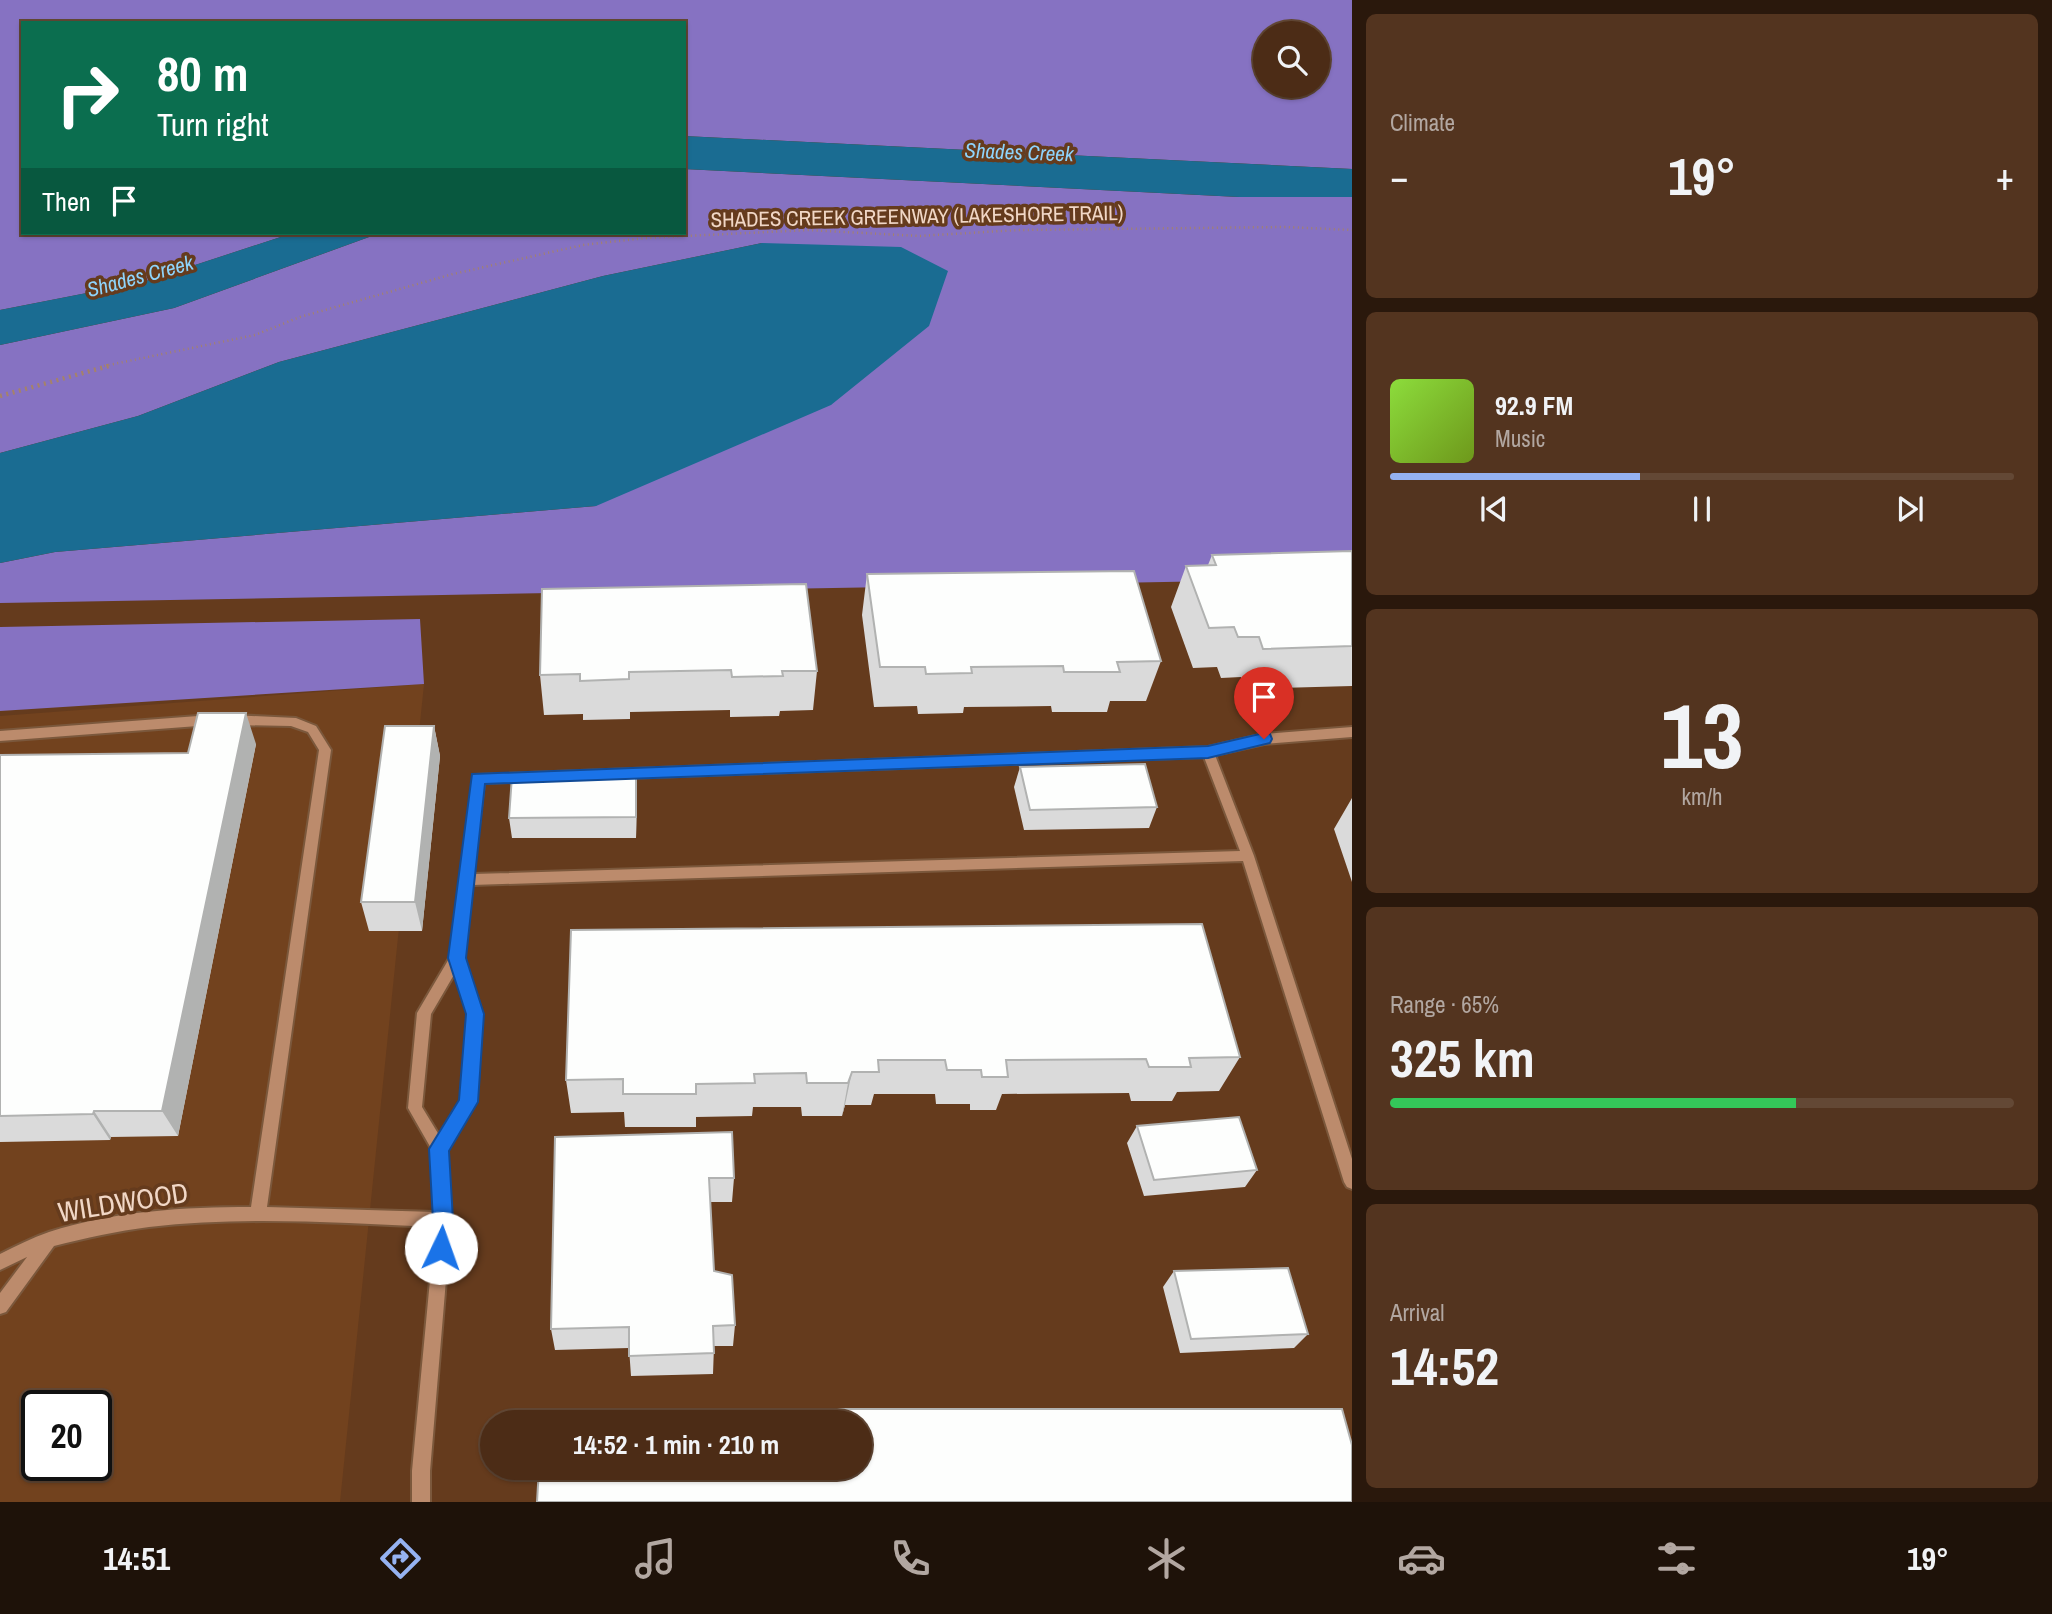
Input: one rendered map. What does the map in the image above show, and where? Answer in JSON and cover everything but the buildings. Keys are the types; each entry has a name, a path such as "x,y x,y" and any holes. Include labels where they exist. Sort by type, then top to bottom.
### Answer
{"street":[{"path":"0,736 221,719 292,721 312,729 325,750 258,1213"},
{"path":"421,1502 421,1471 443,1220 439,1149 415,1108 424,1013 457,958 478,778 1208,752 1264,739 1352,732"},
{"path":"1208,752 1248,856 1352,1182"},
{"path":"466,880 1248,856"},
{"path":"439,1149 468,1102 475,1014 457,958"},
{"name":"WILDWOOD","path":"0,1262 52,1238 130,1223 258,1213 443,1220"},
{"path":"0,1306 52,1238"}],"path":[{"name":"SHADES CREEK GREENWAY (LAKESHORE TRAIL)","path":"0,396 105,366 255,335 300,317 453,274 596,244 645,238 808,230 919,236 1018,230 1352,229"}],"shaded area":[{"path":"0,0 1352,0 1352,169 686,136 686,21 21,21 21,235 287,235 143,282 0,310"},
{"path":"686,169 1239,197 1352,197 1352,596 1276,580 0,603 0,563 55,552 596,506 762,243 603,276 279,362 138,416 0,453 0,345 174,308 375,235 686,235"},
{"path":"420,619 424,684 0,711 0,627"},
{"path":"424,684 340,1502 0,1502 0,716"}],"water":[{"path":"686,136 1352,169 1352,197 1239,197 686,169"},
{"path":"287,235 375,235 174,308 0,345 0,310 143,282"},
{"path":"762,243 901,247 948,271 929,326 831,405 596,506 55,552 0,563 0,453 138,416 279,362 603,276"}],"route":[{"path":"441,1248 443,1220 439,1149 468,1102 475,1014 457,958 478,778 1208,752 1264,739"}],"water label":[{"name":"Shades Creek","path":"1019,152"},
{"name":"Shades Creek","path":"140,276"}]}
